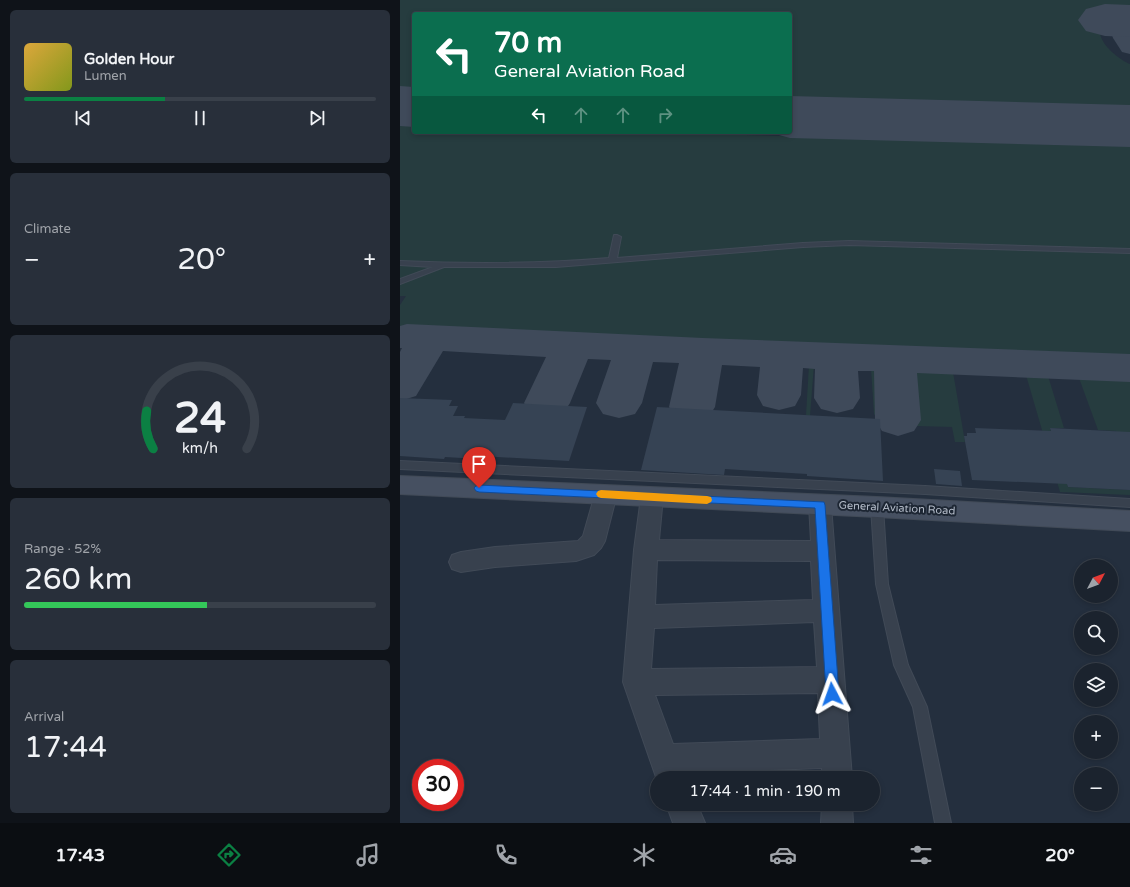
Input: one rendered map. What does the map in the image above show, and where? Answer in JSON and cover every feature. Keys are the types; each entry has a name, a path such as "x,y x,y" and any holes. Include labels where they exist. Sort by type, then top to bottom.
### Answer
{"main road":[{"name":"General Aviation Road","path":"400,485 877,507 1130,521"}],"street":[{"path":"461,562 495,557 576,551 586,548 593,541 606,494"},
{"path":"652,497 646,550 637,682 667,769 836,765 820,505"},
{"path":"646,550 824,551"},
{"path":"642,617 827,612"},
{"path":"637,682 831,680"},
{"path":"684,811 689,823"},
{"path":"837,811 837,823"}],"lane":[{"path":"612,261 617,237"},
{"path":"400,263 556,266 803,245 849,243 890,243 1130,252"},
{"path":"400,282 446,265"},
{"path":"400,465 925,490 1130,503"},
{"path":"877,507 882,584 890,622 901,665 920,707 939,808 944,823"}],"green space":[{"path":"400,0 1130,0 1130,8 1115,14 1102,23 1100,35 1103,42 1113,53 1130,64 1130,108 792,99 792,12 412,12 412,89 400,89"},
{"path":"400,125 412,126 412,134 708,134 1130,146 1130,364 400,332 400,305 406,296 400,296"},
{"path":"809,365 814,365 810,416 806,415"},
{"path":"871,368 888,368 891,403 874,415"},
{"path":"900,370 953,372 965,442 955,442 952,427 917,426 917,423 905,423"},
{"path":"1026,375 1048,376 1064,428 1050,428 1068,487 1130,490 1130,495 1060,492"},
{"path":"1079,378 1130,380 1130,467 1116,431 1098,430"}],"building":[{"path":"400,398 452,400 449,406 458,406 453,416 505,420 513,403 587,407 569,461 481,456 479,459 445,457 444,459 400,456"},
{"path":"657,407 880,419 883,481 807,476 807,474 725,469 724,475 641,470"},
{"path":"975,428 1051,431 1050,428 1130,432 1130,490 1068,487 1067,484 972,480 964,436 967,436 967,433 976,433"},
{"path":"934,469 960,471 962,486 936,484"}],"taxiway":[{"path":"1130,19 1125,22 1121,29 1124,38 1130,47"},
{"path":"407,337 430,338"},
{"path":"400,386 430,338"},
{"path":"430,338 703,351"},
{"path":"547,403 572,345"},
{"path":"619,403 636,348"},
{"path":"692,407 703,351"},
{"path":"703,351 783,354"},
{"path":"779,395 783,354"},
{"path":"783,354 836,356"},
{"path":"836,356 1130,368"},
{"path":"836,356 837,398"},
{"path":"895,359 898,420"}],"runway":[{"path":"1105,20 1130,21"},
{"path":"400,106 412,107"},
{"path":"792,117 1130,126"}],"slow traffic":[{"path":"601,494 707,500"}],"route":[{"path":"479,488 820,505 832,694"}]}
